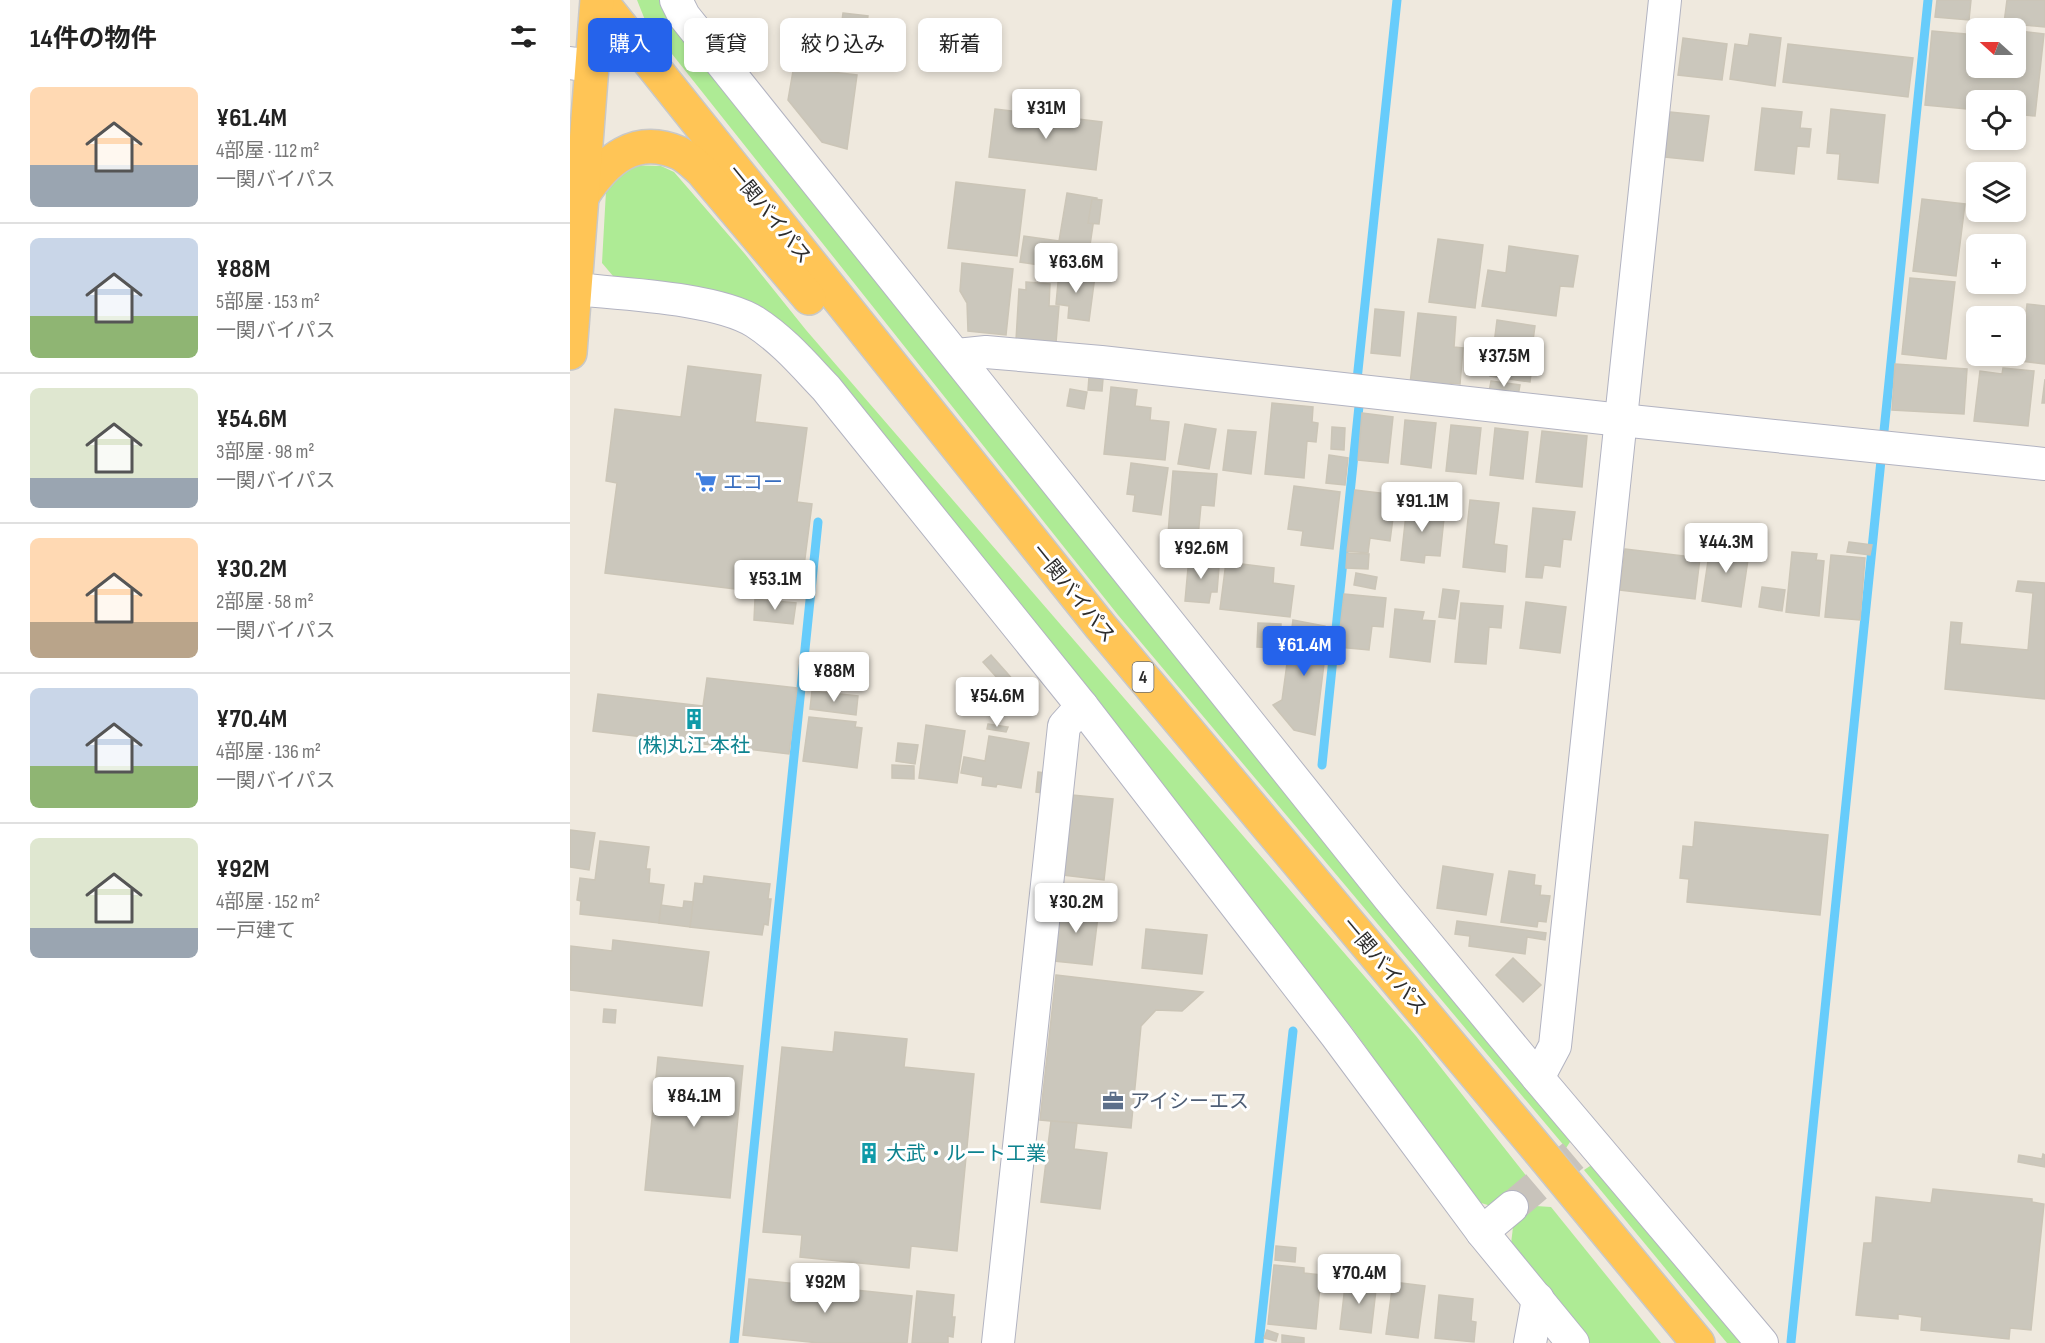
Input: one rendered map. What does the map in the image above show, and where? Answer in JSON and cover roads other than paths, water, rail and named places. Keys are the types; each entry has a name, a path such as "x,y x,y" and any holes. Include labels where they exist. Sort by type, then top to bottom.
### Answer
{"highway":[{"path":"570,353 583,195 581,65 598,0"},
{"name":"一関バイパス","path":"598,0 1101,627 1698,1343"},
{"path":"583,195 596,175 608,163 642,146 656,146 680,153 701,170 998,523 1101,627"}],"street":[{"path":"676,0 684,16 1389,898 1538,1078 1584,1147 1762,1343"},
{"path":"1538,1078 1555,1046 1665,0"},
{"path":"575,290 695,303 728,311 754,321 784,345 826,388 1082,706 1336,1035 1482,1232 1573,1343"},
{"path":"957,355 986,352 1101,362 1621,420 2045,464"},
{"path":"998,1343 1064,726 1082,706"},
{"path":"1482,1232 1512,1207"},
{"path":"1530,1343 1538,1299"}],"waterway":[{"path":"1322,765 1359,406 1357,380 1397,0"},
{"path":"1791,1342 1928,0"},
{"path":"734,1343 818,522"},
{"path":"1259,1343 1293,1031"}],"tunnel":[{"path":"1512,1207 1576,1153"}],"place":[{"name":"エコー","path":"706,482"},
{"name":"(株)丸江 本社","path":"694,719"},
{"name":"アイシーエス","path":"1113,1101"},
{"name":"大武・ルート工業","path":"869,1153"}]}
